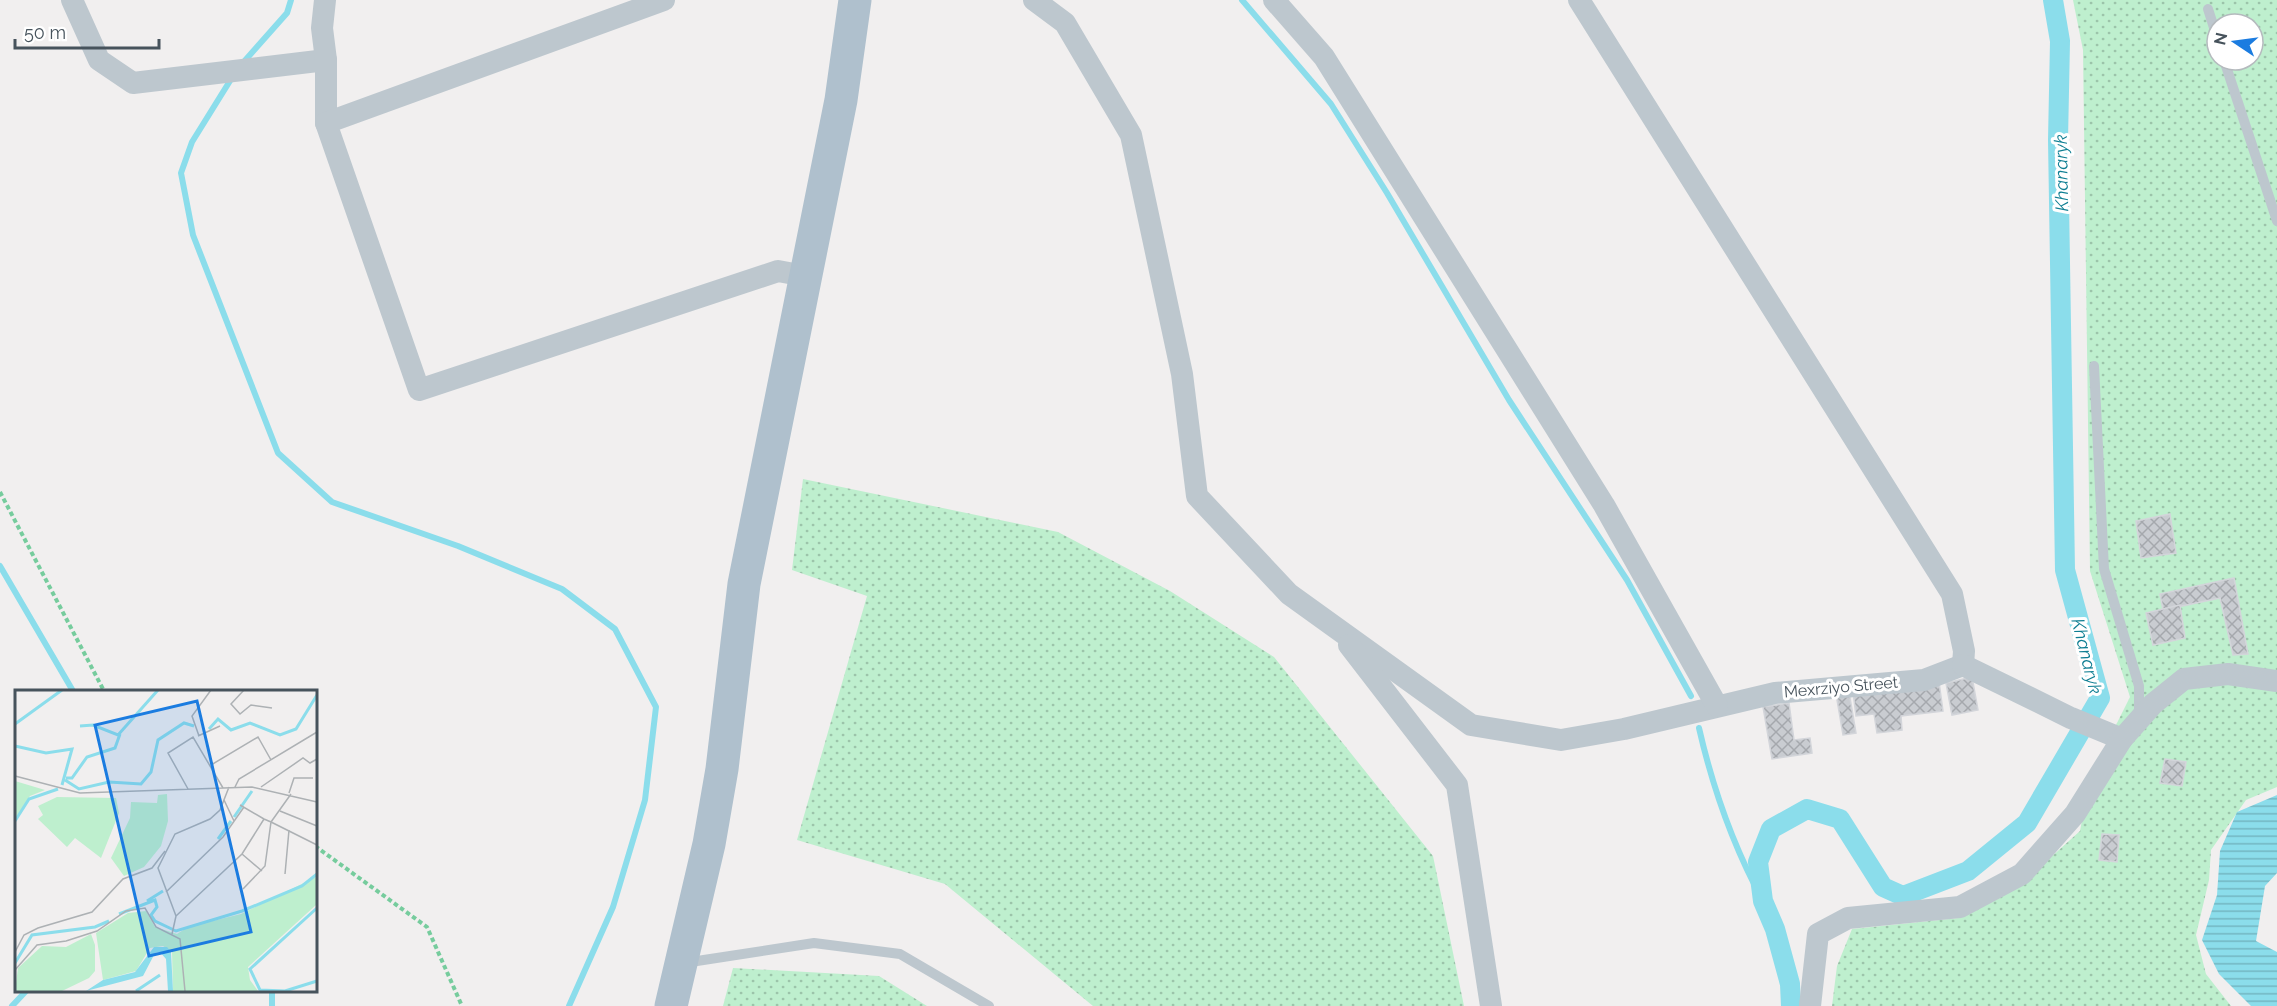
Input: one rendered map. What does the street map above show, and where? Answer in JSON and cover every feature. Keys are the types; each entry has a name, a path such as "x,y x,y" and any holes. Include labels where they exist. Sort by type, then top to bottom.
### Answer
{"main road":[{"path":"671,1006 710,844 722,769 744,584 841,100 855,0"}],"street":[{"path":"72,0 99,60 133,83 326,60"},
{"path":"326,0 322,28 326,60 326,123 419,390 778,271 805,276"},
{"path":"326,123 621,7 664,0"},
{"name":"Mexrziyo Street","path":"1034,0 1065,24 1131,135 1182,374 1197,496 1290,594 1471,725 1561,740 1624,729 1775,693 1924,681 1963,664"},
{"path":"1274,0 1324,57 1343,87 1604,505 1717,706"},
{"path":"1579,0 1952,594 1964,651 1963,664 2071,718 2122,739"},
{"path":"1333,623 1457,785 1491,1006"},
{"path":"1810,1006 1818,934 1848,918 1960,907 2022,874 2075,814 2122,739 2184,679 2228,674 2277,681"}],"lane":[{"path":"2228,72 2277,221"},
{"path":"2094,366 2104,568 2139,686 2139,721"},
{"path":"681,963 814,944 900,954 989,1006"}],"path":[{"path":"0,492 103,690"},
{"path":"316,847 427,927 462,1006"}],"green space":[{"path":"2073,0 2277,0 2277,787 2246,800 2211,850 2209,880 2196,935 2206,974 2231,1006 1832,1006 1837,966 1852,929 1959,918 2020,885 2080,831 2090,777 2130,697 2090,571 2083,50"},
{"path":"803,479 1058,532 1170,591 1274,657 1433,856 1464,1006 1093,1006 945,884 797,840 867,596 792,570"},
{"path":"733,968 879,976 927,1006 723,1006"}],"water":[{"path":"2277,795 2277,873 2265,886 2256,941 2277,952 2277,1006 2251,1006 2219,974 2202,940 2217,895 2220,851 2237,812"}],"building":[{"path":"2170,514 2176,553 2141,558 2136,521"},
{"path":"2234,578 2248,654 2233,655 2220,598 2163,610 2160,594"},
{"path":"2180,605 2185,638 2153,645 2146,613"},
{"path":"1972,677 1978,710 1952,715 1946,683"},
{"path":"1939,682 1943,711 1901,716 1902,730 1877,733 1874,714 1856,716 1853,692"},
{"path":"1849,692 1856,733 1843,735 1836,694"},
{"path":"1789,703 1794,740 1810,738 1812,753 1772,759 1763,707"},
{"path":"2165,759 2186,762 2182,786 2160,783"},
{"path":"2102,834 2119,835 2117,862 2099,860"}],"waterway":[{"path":"241,65 287,13 291,0"},
{"path":"1242,0 1331,104 1387,193 1509,400 1627,580 1691,696"},
{"name":"Khanaryk","path":"1791,1006 1790,984 1775,929 1763,901 1758,862 1771,829 1807,809 1840,819 1883,887 1903,896 1968,871 2027,823 2100,698 2065,570 2058,140 2060,41 2053,0"},
{"path":"233,76 192,142 181,173 193,235 278,453 332,502 458,546 562,589 615,629 656,707 645,800 613,907 569,1006"},
{"path":"0,566 72,690"},
{"path":"1699,728 1725,817 1742,859 1763,901"},
{"path":"12,1006 26,991"},
{"path":"272,991 272,1006"}]}
